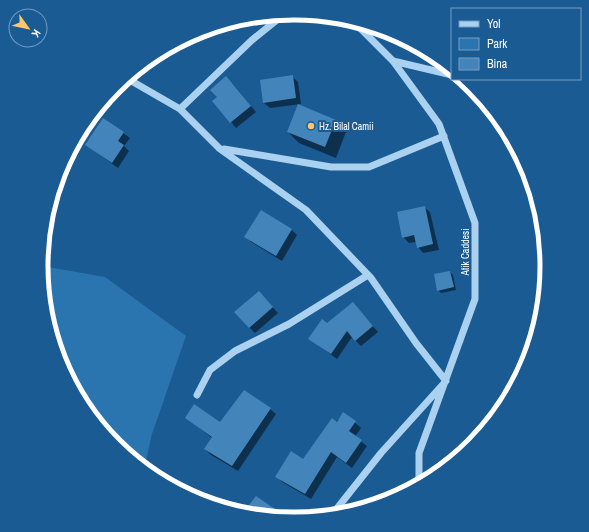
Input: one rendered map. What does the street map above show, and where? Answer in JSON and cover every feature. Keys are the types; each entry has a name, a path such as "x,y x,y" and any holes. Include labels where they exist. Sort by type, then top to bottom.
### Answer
{"street":[{"path":"180,109 252,40 275,21"},
{"name":"Atik Caddesi","path":"361,29 394,61 439,124 475,223 475,299 419,453 419,478"},
{"path":"394,61 448,74"},
{"path":"132,81 180,109 220,148 306,210 368,275 416,343 446,381 381,453 337,508"},
{"path":"220,148 331,167 369,167 444,136"},
{"path":"197,395 210,370 235,352 289,324 368,275"}],"green space":[{"path":"48,267 105,277 186,336 152,434 146,462 132,451 99,416 81,389 67,360 57,330 53,314"}],"building":[{"path":"293,75 296,98 263,103 260,80"},
{"path":"226,76 251,106 230,123 212,101 217,97 210,90"},
{"name":"Hz. Bilal Camii","path":"298,104 336,120 325,147 287,132"},
{"path":"103,118 124,132 118,141 124,145 112,163 85,145"},
{"path":"425,206 433,244 417,248 414,235 402,238 397,212"},
{"path":"261,210 292,229 276,256 244,237"},
{"path":"450,271 454,287 437,291 434,274"},
{"path":"259,291 273,307 249,328 234,312"},
{"path":"353,302 373,326 355,341 347,331 331,354 308,339 322,319 327,323"},
{"path":"244,390 271,408 232,466 204,449 212,437 185,418 194,404 220,422"},
{"path":"343,412 356,421 349,431 362,440 346,463 331,452 305,494 275,477 291,451 303,459 332,418 337,422"},
{"path":"256,496 278,511 262,510 247,507"}],"place":[{"name":"Hz. Bilal Camii","path":"311,126"}]}
